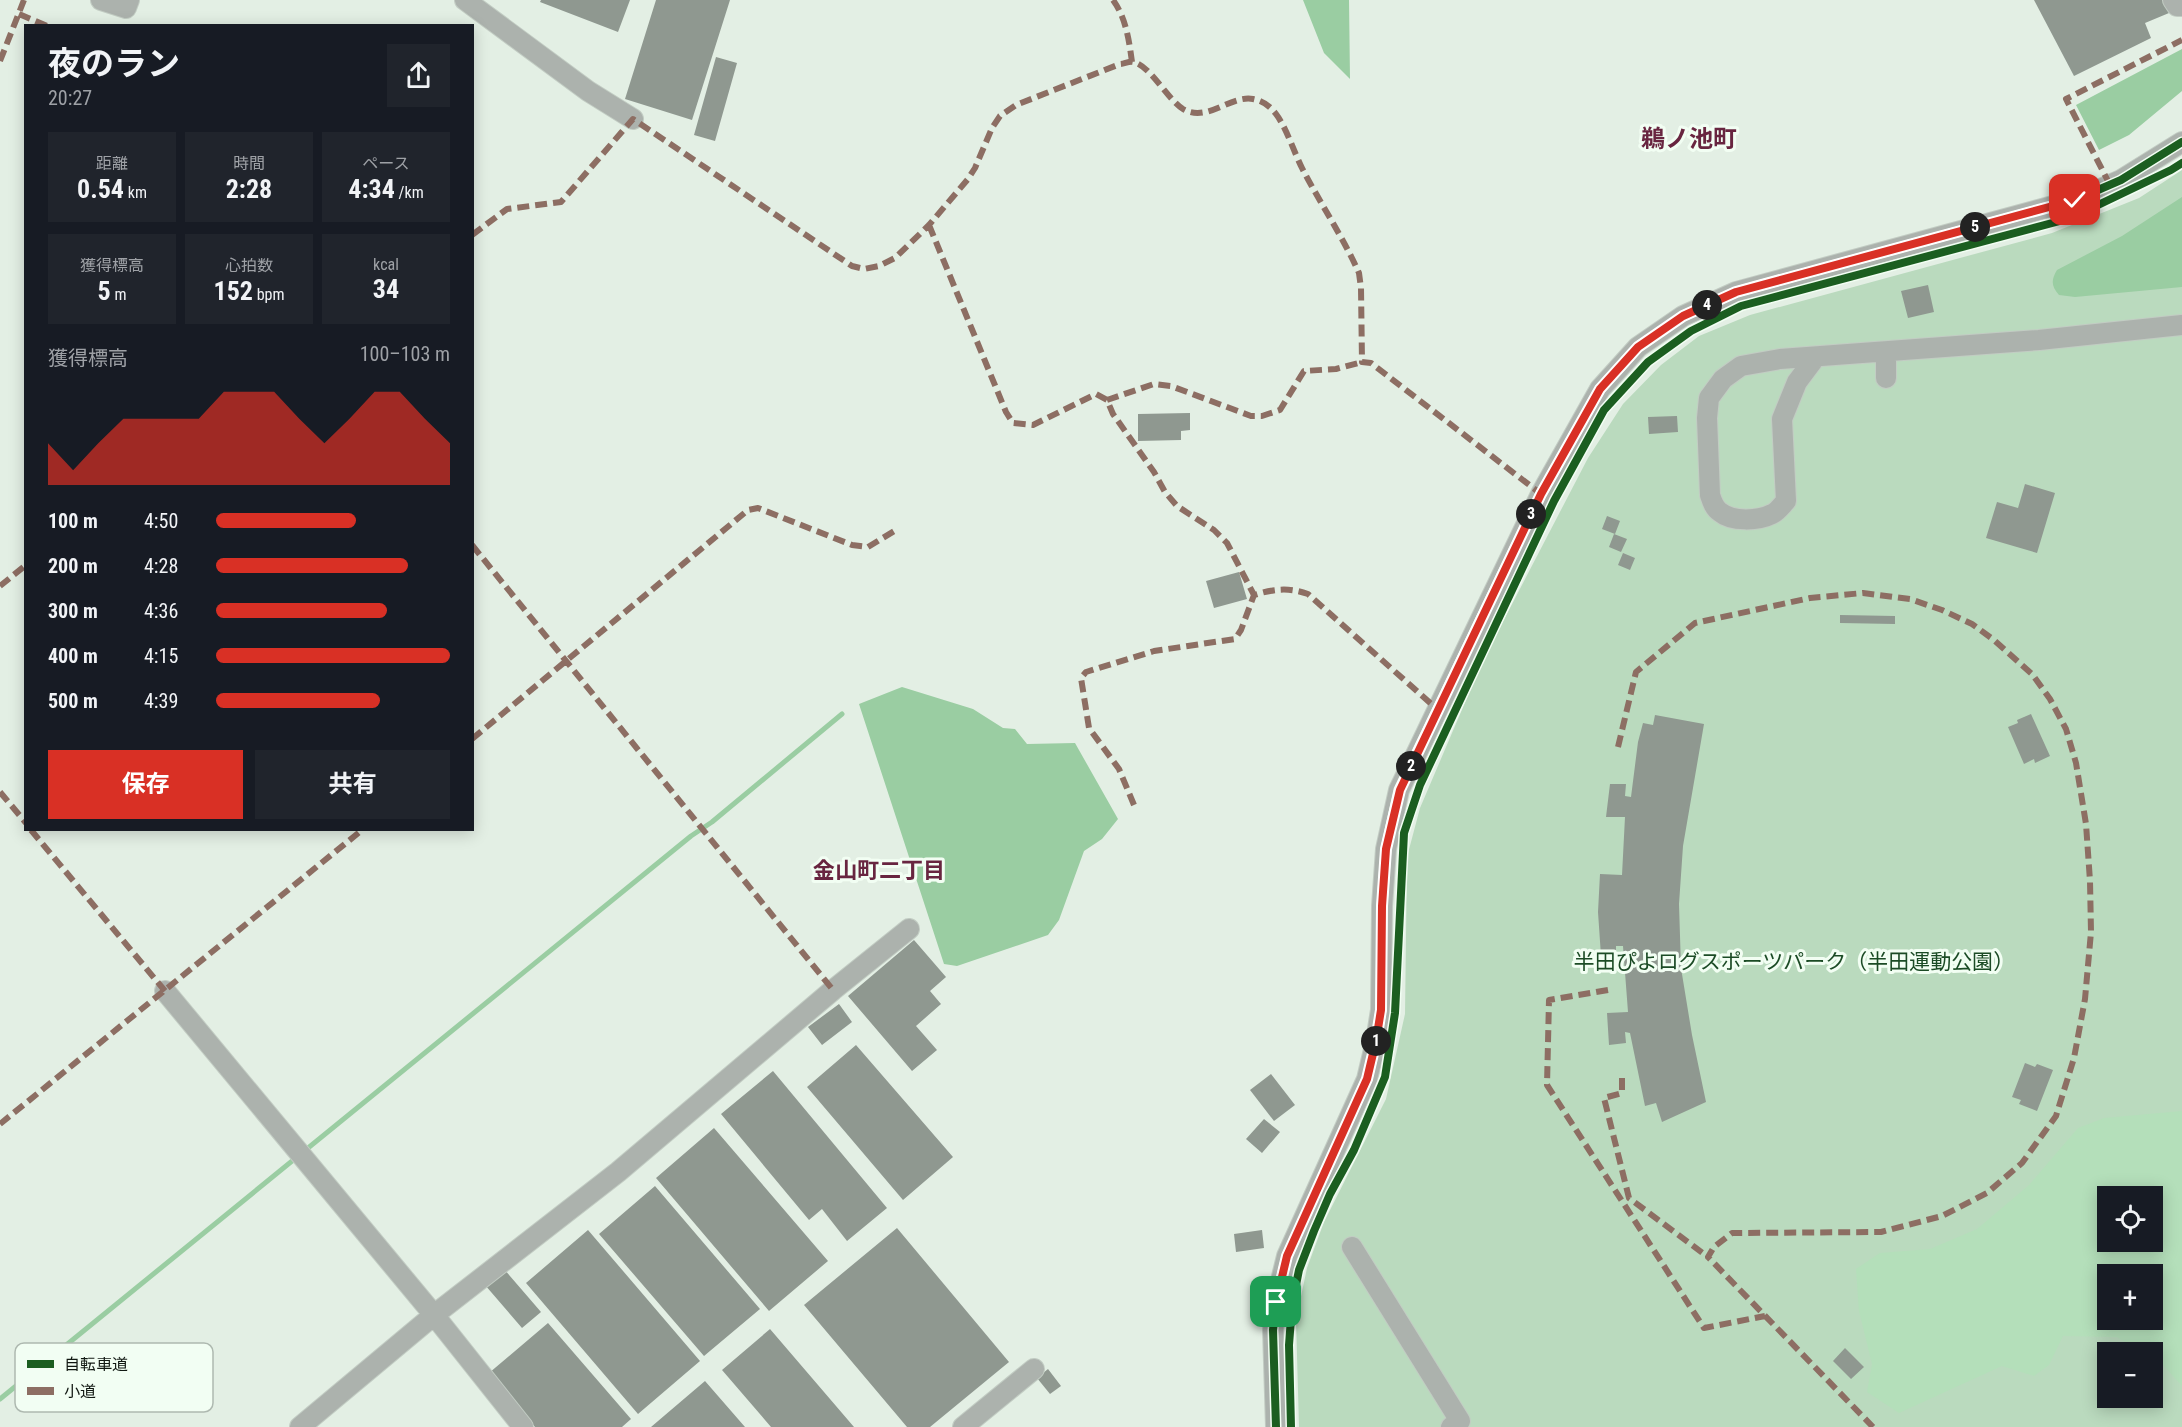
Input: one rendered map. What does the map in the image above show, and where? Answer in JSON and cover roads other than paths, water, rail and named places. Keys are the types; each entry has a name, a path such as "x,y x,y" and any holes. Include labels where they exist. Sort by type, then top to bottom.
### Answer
{"street":[{"path":"101,0 126,8 129,0"},
{"path":"465,0 588,91 633,119"},
{"path":"2173,0 2177,6 2182,6"},
{"path":"1276,1427 1273,1330 1276,1302 1287,1256 1367,1079 1376,1041 1381,1010 1382,906 1386,849 1400,790 1541,494 1600,389 1638,347 1683,316 1736,292 2075,200 2121,180 2182,142"},
{"path":"1815,357 1793,389 1782,419 1786,501 1773,514 1758,518 1738,519 1720,512 1713,505 1710,495 1707,418 1709,399 1723,379 1741,366 1780,359 2038,340 2182,326"},
{"path":"1886,352 1886,378"},
{"path":"300,1427 434,1315 618,1172 824,997 909,929"},
{"path":"165,991 434,1315 523,1427"},
{"path":"1352,1247 1460,1421 1451,1427"},
{"path":"963,1427 1034,1370"}],"waterway":[{"path":"69,1343 842,714"},
{"path":"0,1399 15,1387"}],"district":[{"name":"鵜ノ池町","path":"1689,139"},
{"name":"金山町二丁目","path":"879,870"}],"park label":[{"name":"半田ぴよログスポーツパーク（半田運動公園）","path":"1794,962"}]}
